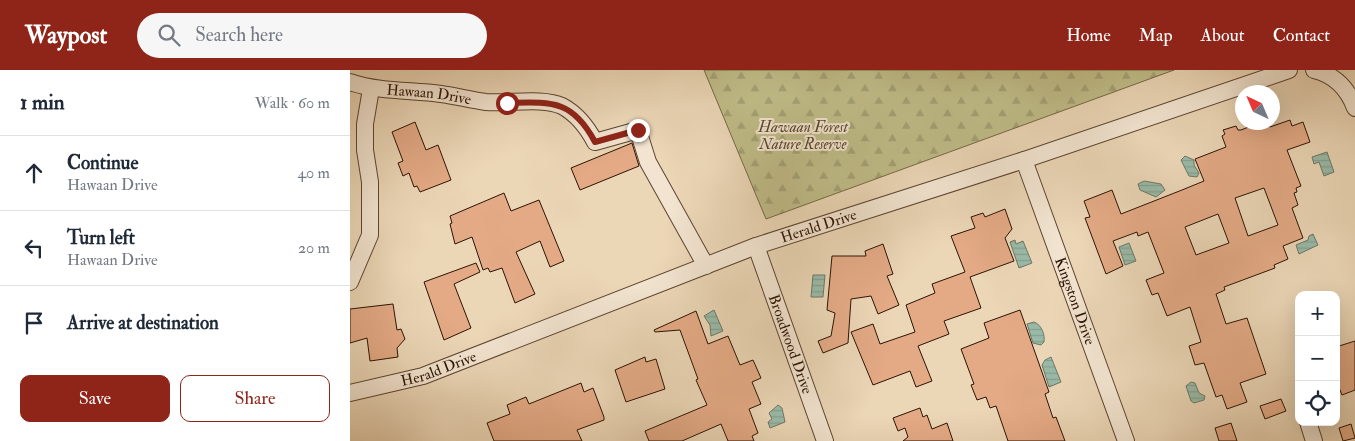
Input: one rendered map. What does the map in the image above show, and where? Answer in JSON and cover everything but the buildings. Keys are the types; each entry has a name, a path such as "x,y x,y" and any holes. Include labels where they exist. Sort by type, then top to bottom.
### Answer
{"street":[{"name":"Herald Drive","path":"350,393 423,376 756,246 1024,160 1289,70"},
{"path":"1314,70 1332,77 1342,86 1351,98 1355,108"},
{"name":"Hawaan Drive","path":"350,82 371,89 442,94 486,102 550,102 562,106 577,117 588,128 595,142 638,130 648,162 706,266"},
{"path":"350,282 370,235 370,182 365,150 365,124 371,89"},
{"name":"Kingston Drive","path":"1024,160 1126,441"},
{"name":"Broadwood Drive","path":"756,246 826,441"},
{"path":"1309,426 1314,441"}],"green space":[{"name":"Hawaan Forest Nature Reserve","path":"704,70 1174,70 766,219"}],"shaded area":[{"path":"1327,152 1334,172 1324,176 1319,162 1314,164 1312,157"},
{"path":"1185,156 1194,160 1194,165 1199,173 1197,177 1189,176 1181,160"},
{"path":"1144,181 1161,184 1165,190 1156,197 1140,190 1138,184"},
{"path":"1313,234 1318,245 1299,254 1296,245 1308,240 1309,236"},
{"path":"1015,240 1016,244 1023,241 1032,263 1019,268 1010,242"},
{"path":"1129,243 1136,261 1125,265 1119,247"},
{"path":"813,275 825,275 823,297 811,297"},
{"path":"714,310 723,331 711,336 710,325 704,316"},
{"path":"1034,322 1039,325 1044,336 1044,342 1041,345 1033,343 1027,324"},
{"path":"1051,357 1061,382 1049,387 1042,365 1045,360"},
{"path":"1191,382 1195,383 1199,393 1205,396 1204,400 1194,403 1191,401 1186,386"},
{"path":"778,405 782,408 785,422 770,428 768,422 772,419 769,413"}],"route":[{"path":"507,103 550,102 562,106 588,128 595,142 638,130"}]}
